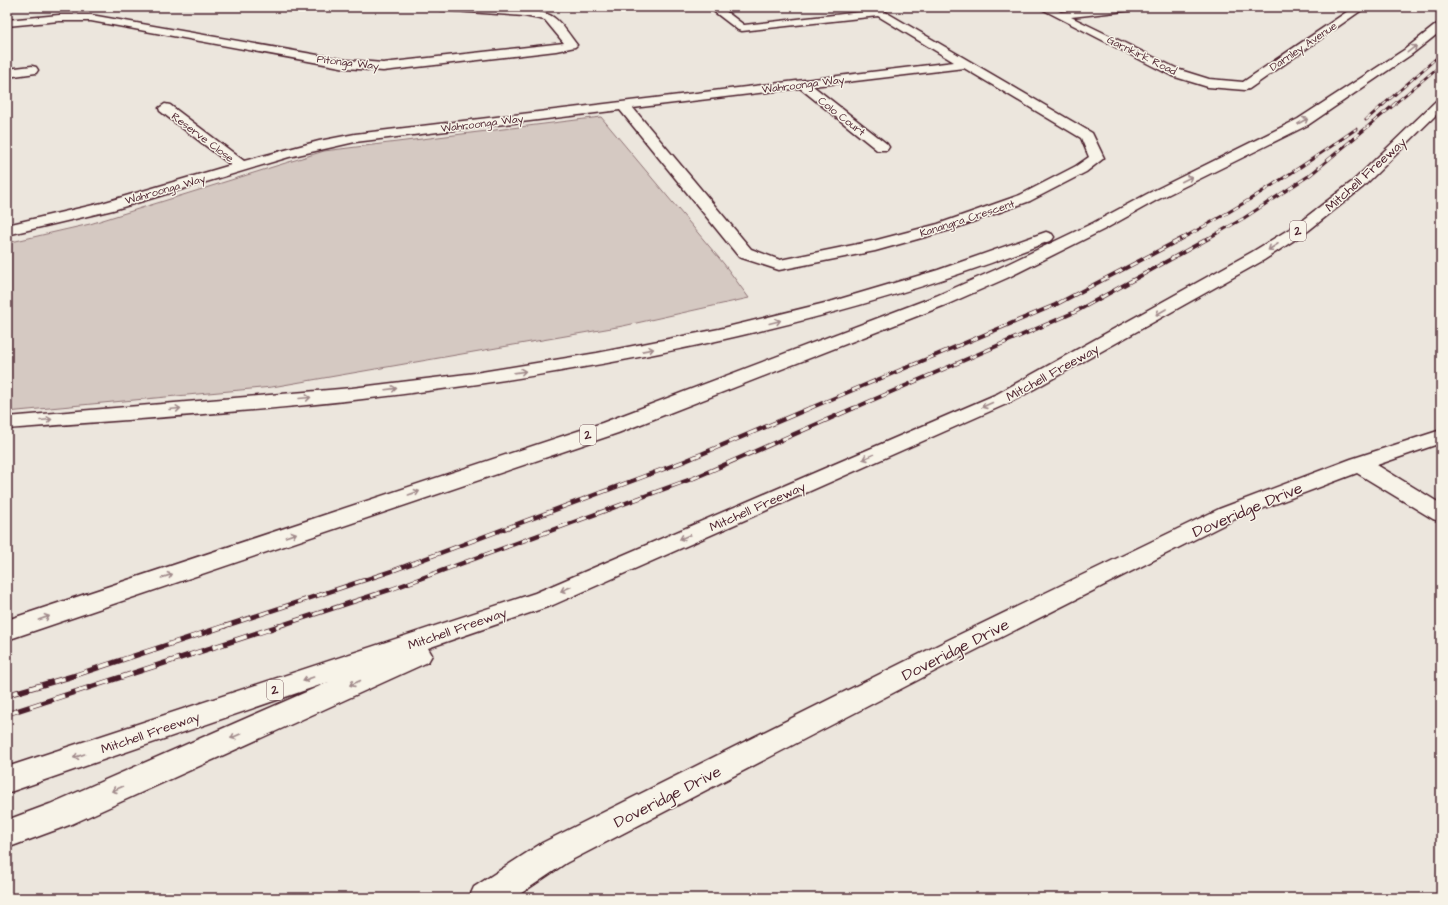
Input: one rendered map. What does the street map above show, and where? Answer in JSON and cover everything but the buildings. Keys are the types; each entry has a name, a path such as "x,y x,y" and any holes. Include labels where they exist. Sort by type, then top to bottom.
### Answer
{"main road":[{"name":"Pitonga Way","path":"7,23 59,18 91,18 346,64 383,67 571,45 549,18 524,13 440,7"},
{"path":"714,7 742,28 875,10"},
{"name":"Garnkirk Road","path":"1043,7 1176,73 1208,83 1245,86"},
{"path":"1061,15 1134,7"},
{"path":"1342,7 1358,9"},
{"name":"Darnley Avenue","path":"1245,86 1358,9"},
{"name":"Kanangra Crescent","path":"624,106 744,253 779,265 875,246 944,227 1025,198 1081,169 1097,158 1087,136 875,10"},
{"name":"2","path":"7,630 610,428 942,300 1001,274 1099,226 1152,197 1302,122 1408,52 1441,26"},
{"name":"Wahroonga Way","path":"7,230 73,216 242,166 317,146 355,138 966,64"},
{"path":"7,73 32,70"},
{"name":"Colo Court","path":"803,84 882,147"},
{"name":"Mitchell Freeway","path":"7,780 544,599 1004,398 1258,256 1302,228 1358,184 1441,104"},
{"name":"Reserve Close","path":"165,108 242,166"},
{"path":"7,423 352,394 493,376 650,350 770,324 907,286 1008,253 1104,213 1152,197"},
{"name":"Doveridge Drive","path":"486,898 554,853 956,648 1227,514 1359,464 1441,436"},
{"path":"1359,464 1441,514"},
{"path":"7,834 61,814 544,599"}],"shaded area":[{"path":"601,117 724,264 749,298 623,326 272,387 7,412 7,243 90,224 324,151"}],"railway":[{"path":"1383,105 1441,54"},
{"path":"1393,105 1441,65"},
{"path":"1366,120 1384,104"},
{"path":"1207,239 1244,218 1310,175 1395,104"},
{"path":"1181,239 1270,187 1356,129"},
{"path":"808,409 1055,305 1183,238"},
{"path":"852,409 1075,312 1209,238"},
{"path":"222,627 392,571 685,461 810,408"},
{"path":"276,627 392,589 694,478 854,408"},
{"path":"7,695 73,676 225,626"},
{"path":"7,714 279,626"}]}
